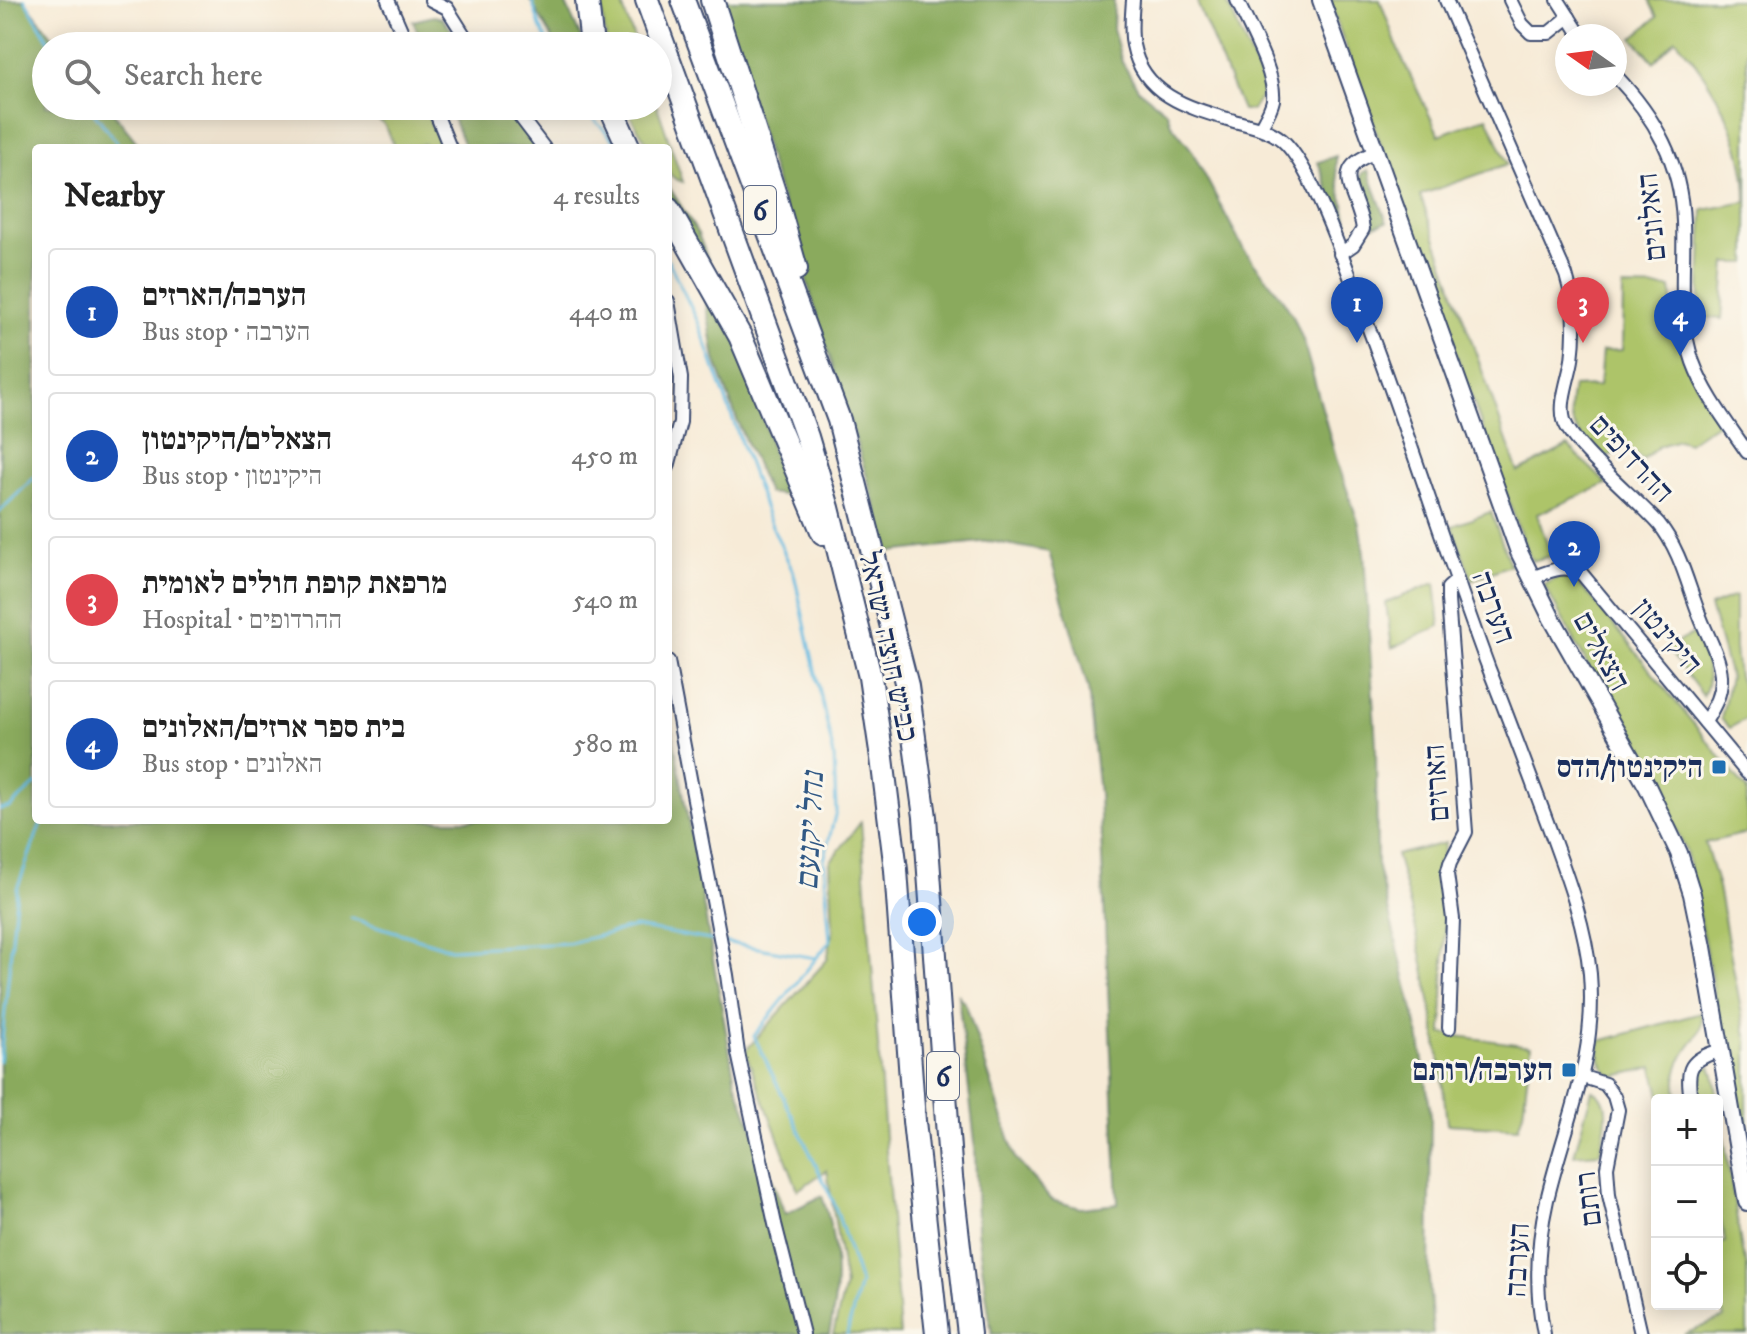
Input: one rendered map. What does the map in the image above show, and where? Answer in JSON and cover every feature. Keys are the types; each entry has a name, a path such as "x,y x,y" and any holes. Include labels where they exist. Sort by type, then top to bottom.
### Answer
{"highway":[{"path":"587,0 590,32"},
{"name":"כביש חוצה ישראל","path":"647,0 659,32"},
{"name":"כביש חוצה ישראל","path":"683,0 839,420 907,686 925,817 951,1177 969,1334"},
{"path":"712,0 775,195 839,420"},
{"name":"כביש חוצה ישראל","path":"672,68 807,437 870,677 895,856 914,1121 937,1334"},
{"path":"616,120 627,144"},
{"path":"672,216 740,336 850,593"}],"street":[{"path":"388,0 402,32"},
{"path":"431,0 447,8 462,32"},
{"name":"הערבה","path":"1133,0 1132,42 1139,64 1159,91 1199,111 1260,128 1281,139 1294,153 1321,206 1402,419 1456,581 1575,898 1590,972 1591,1010 1583,1077 1547,1200 1542,1231 1538,1264 1544,1334"},
{"path":"1237,0 1272,80 1273,98 1260,128"},
{"name":"הצאלים","path":"1321,0 1519,552 1551,617 1658,808 1679,853 1701,934 1747,1202"},
{"name":"ההרדופים","path":"1446,0 1573,297 1575,322 1564,420 1572,435 1632,495 1668,537 1720,663 1720,691 1705,722"},
{"path":"1510,0 1522,24 1531,33 1549,33 1569,17"},
{"path":"1558,0 1573,24"},
{"name":"האלונים","path":"1627,90 1657,127 1676,172 1683,223 1683,318 1693,362 1747,452"},
{"path":"439,120 448,144"},
{"path":"523,120 541,144"},
{"path":"1340,254 1353,245 1363,229 1347,171 1354,162 1376,152"},
{"path":"672,325 681,378 680,422 672,452"},
{"name":"היקינטון","path":"1532,578 1563,567 1574,568 1582,574 1747,773"},
{"name":"הארזים","path":"1449,1028 1453,919 1447,874 1466,832 1448,600 1448,588 1456,581"},
{"path":"672,682 727,975 738,1053 775,1224 803,1334"},
{"path":"1690,1094 1689,1069 1694,1061 1721,1050"},
{"name":"רותם","path":"1583,1077 1605,1084 1614,1096 1618,1110 1607,1167 1609,1195 1641,1334"}],"green space":[{"path":"0,0 24,0 49,32 32,32 32,120 119,120 138,144 32,144 32,824 672,824 672,730 735,1081 785,1214 822,1196 834,1247 836,1282 829,1334 0,1334"},
{"path":"530,0 564,0 579,32 549,32"},
{"path":"600,0 620,0 632,32 605,32"},
{"path":"720,0 1114,0 1113,29 1122,62 1139,90 1167,112 1171,124 1191,149 1244,250 1293,316 1359,524 1364,553 1376,745 1377,864 1419,1034 1431,1115 1429,1279 1433,1334 992,1334 977,1231 975,1142 958,995 966,1005 1016,1159 1051,1200 1081,1208 1118,1204 1099,794 1088,688 1049,552 990,541 890,552"},
{"path":"1199,0 1226,0 1262,82 1262,94 1252,110 1242,110 1198,5"},
{"path":"1329,0 1380,0 1400,54 1439,135 1487,117 1508,164 1420,195 1518,472 1568,446 1607,484 1537,514 1551,556 1532,561 1526,549"},
{"path":"1649,0 1747,0 1747,263 1726,263 1722,319 1699,317 1703,210 1746,202 1741,157 1735,135 1716,94 1676,39 1654,62 1633,38 1657,17"},
{"path":"434,16 442,18 453,32 417,32 413,21"},
{"path":"378,120 430,120 439,144 393,144 383,123"},
{"path":"454,120 520,120 538,144 463,144"},
{"path":"633,120 662,120 670,144 648,144"},
{"path":"672,150 683,182 672,177"},
{"path":"1336,156 1348,226 1344,230 1318,162"},
{"path":"1368,170 1387,222 1374,226 1358,185 1362,173"},
{"path":"672,192 698,234 731,319 785,495 768,493 740,428 715,359 703,284 672,224"},
{"path":"1623,287 1671,288 1676,327 1685,358 1719,422 1688,443 1678,440 1659,446 1643,460 1627,447 1604,459 1580,435 1570,412 1573,387 1599,386 1602,351 1622,350"},
{"path":"1491,512 1510,565 1472,580 1452,526"},
{"path":"1561,576 1575,581 1592,598 1747,790 1747,833 1705,843 1718,887 1747,1042 1747,1158 1686,850 1544,585"},
{"path":"1435,583 1440,626 1392,648 1386,603"},
{"path":"1735,596 1735,648 1738,676 1747,698 1747,718 1730,728 1721,719 1730,677 1710,606"},
{"path":"1694,633 1708,672 1703,696 1667,648"},
{"path":"861,822 900,1334 833,1334 845,1286 827,1170 798,1190 745,1051 827,960 833,931 830,862"},
{"path":"1445,843 1437,877 1445,924 1442,1034 1531,1046 1523,1112 1518,1128 1447,1124 1428,988 1396,855"},
{"path":"1701,1013 1699,1033 1678,1070 1677,1094 1660,1094 1653,1067 1612,1077 1600,1057 1600,1041"},
{"path":"1702,1067 1711,1067 1717,1094 1697,1094 1695,1074"},
{"path":"1592,1090 1604,1101 1606,1109 1600,1153 1574,1155"},
{"path":"1723,1132 1747,1266 1747,1334 1684,1334 1724,1318"}],"waterway":[{"path":"25,0 44,32"},
{"name":"נחל יקנעם","path":"532,0 543,32"},
{"path":"100,120 118,144"},
{"name":"נחל יקנעם","path":"595,120 615,144"},
{"name":"נחל יקנעם","path":"672,268 699,324 767,515 794,574 834,756 836,811 824,860 830,941 754,1036 834,1203 860,1283 847,1334"},
{"path":"0,511 32,480"},
{"path":"0,809 10,807 32,788"},
{"path":"0,1061 17,889 41,824"},
{"path":"351,918 451,949 569,943 635,927 716,941"},
{"path":"723,942 816,958"}],"place":[{"name":"הערבה/הארזים","path":"1357,343"},
{"name":"מרפאת קופת חולים לאומית","path":"1583,343"},
{"name":"בית ספר ארזים/האלונים","path":"1680,356"},
{"name":"הצאלים/היקינטון","path":"1574,587"},
{"name":"היקינטון/הדס","path":"1719,767"},
{"name":"הערבה/רותם","path":"1569,1070"}]}
